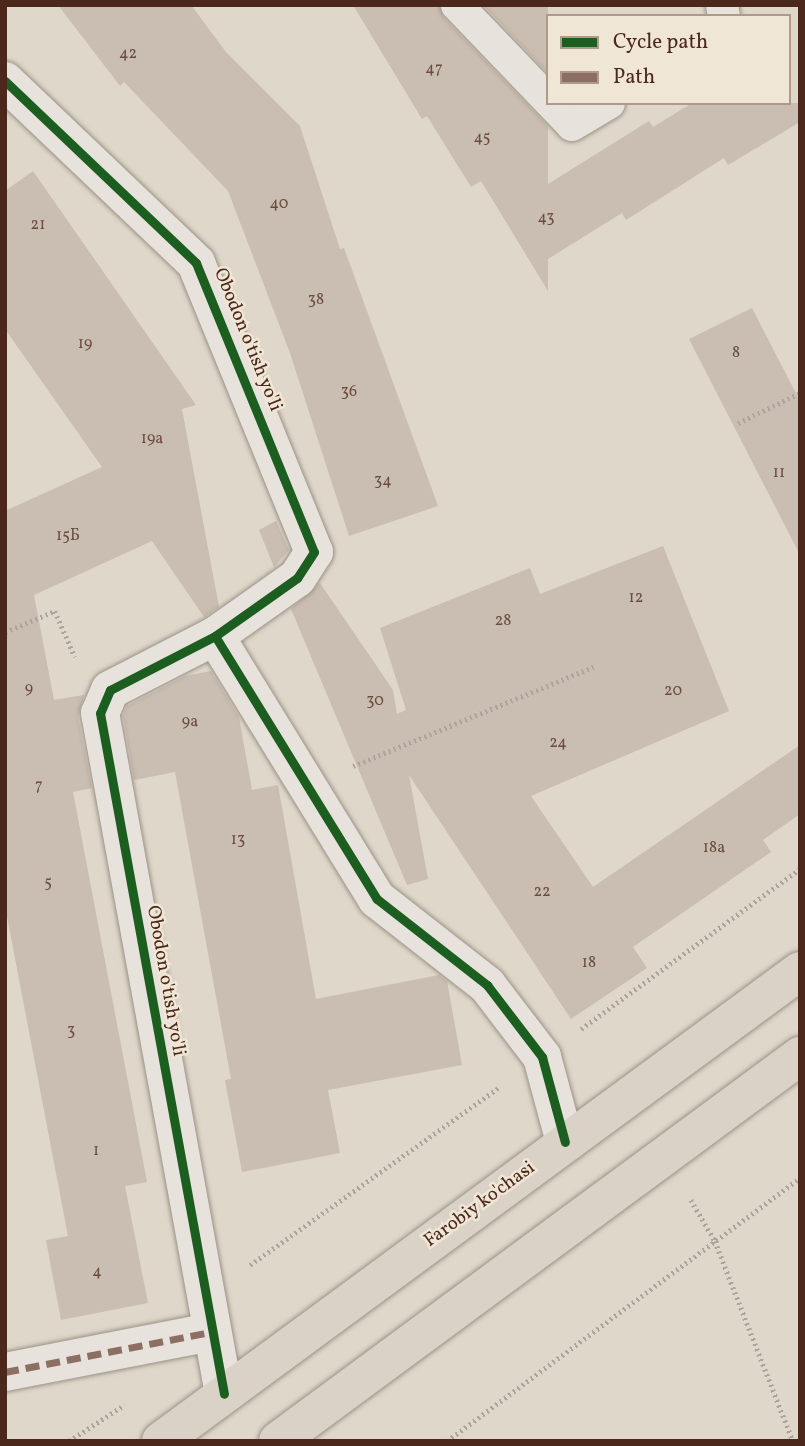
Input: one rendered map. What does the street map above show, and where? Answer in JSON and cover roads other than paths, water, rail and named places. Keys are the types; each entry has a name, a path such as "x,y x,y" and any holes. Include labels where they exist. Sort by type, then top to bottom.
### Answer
{"main road":[{"name":"Farobiy ko'chasi","path":"161,1441 800,971"},
{"path":"278,1441 800,1056"}],"street":[{"name":"Obodon o'tish yo'li","path":"5,81 196,263 314,552 297,578 215,636 110,690 100,713 209,1332 223,1394"},
{"path":"215,636 377,899 487,985 542,1057 565,1142"},
{"path":"5,1372 209,1332"}],"lane":[{"path":"457,5 546,99"},
{"path":"552,105 572,125 606,105"}]}
